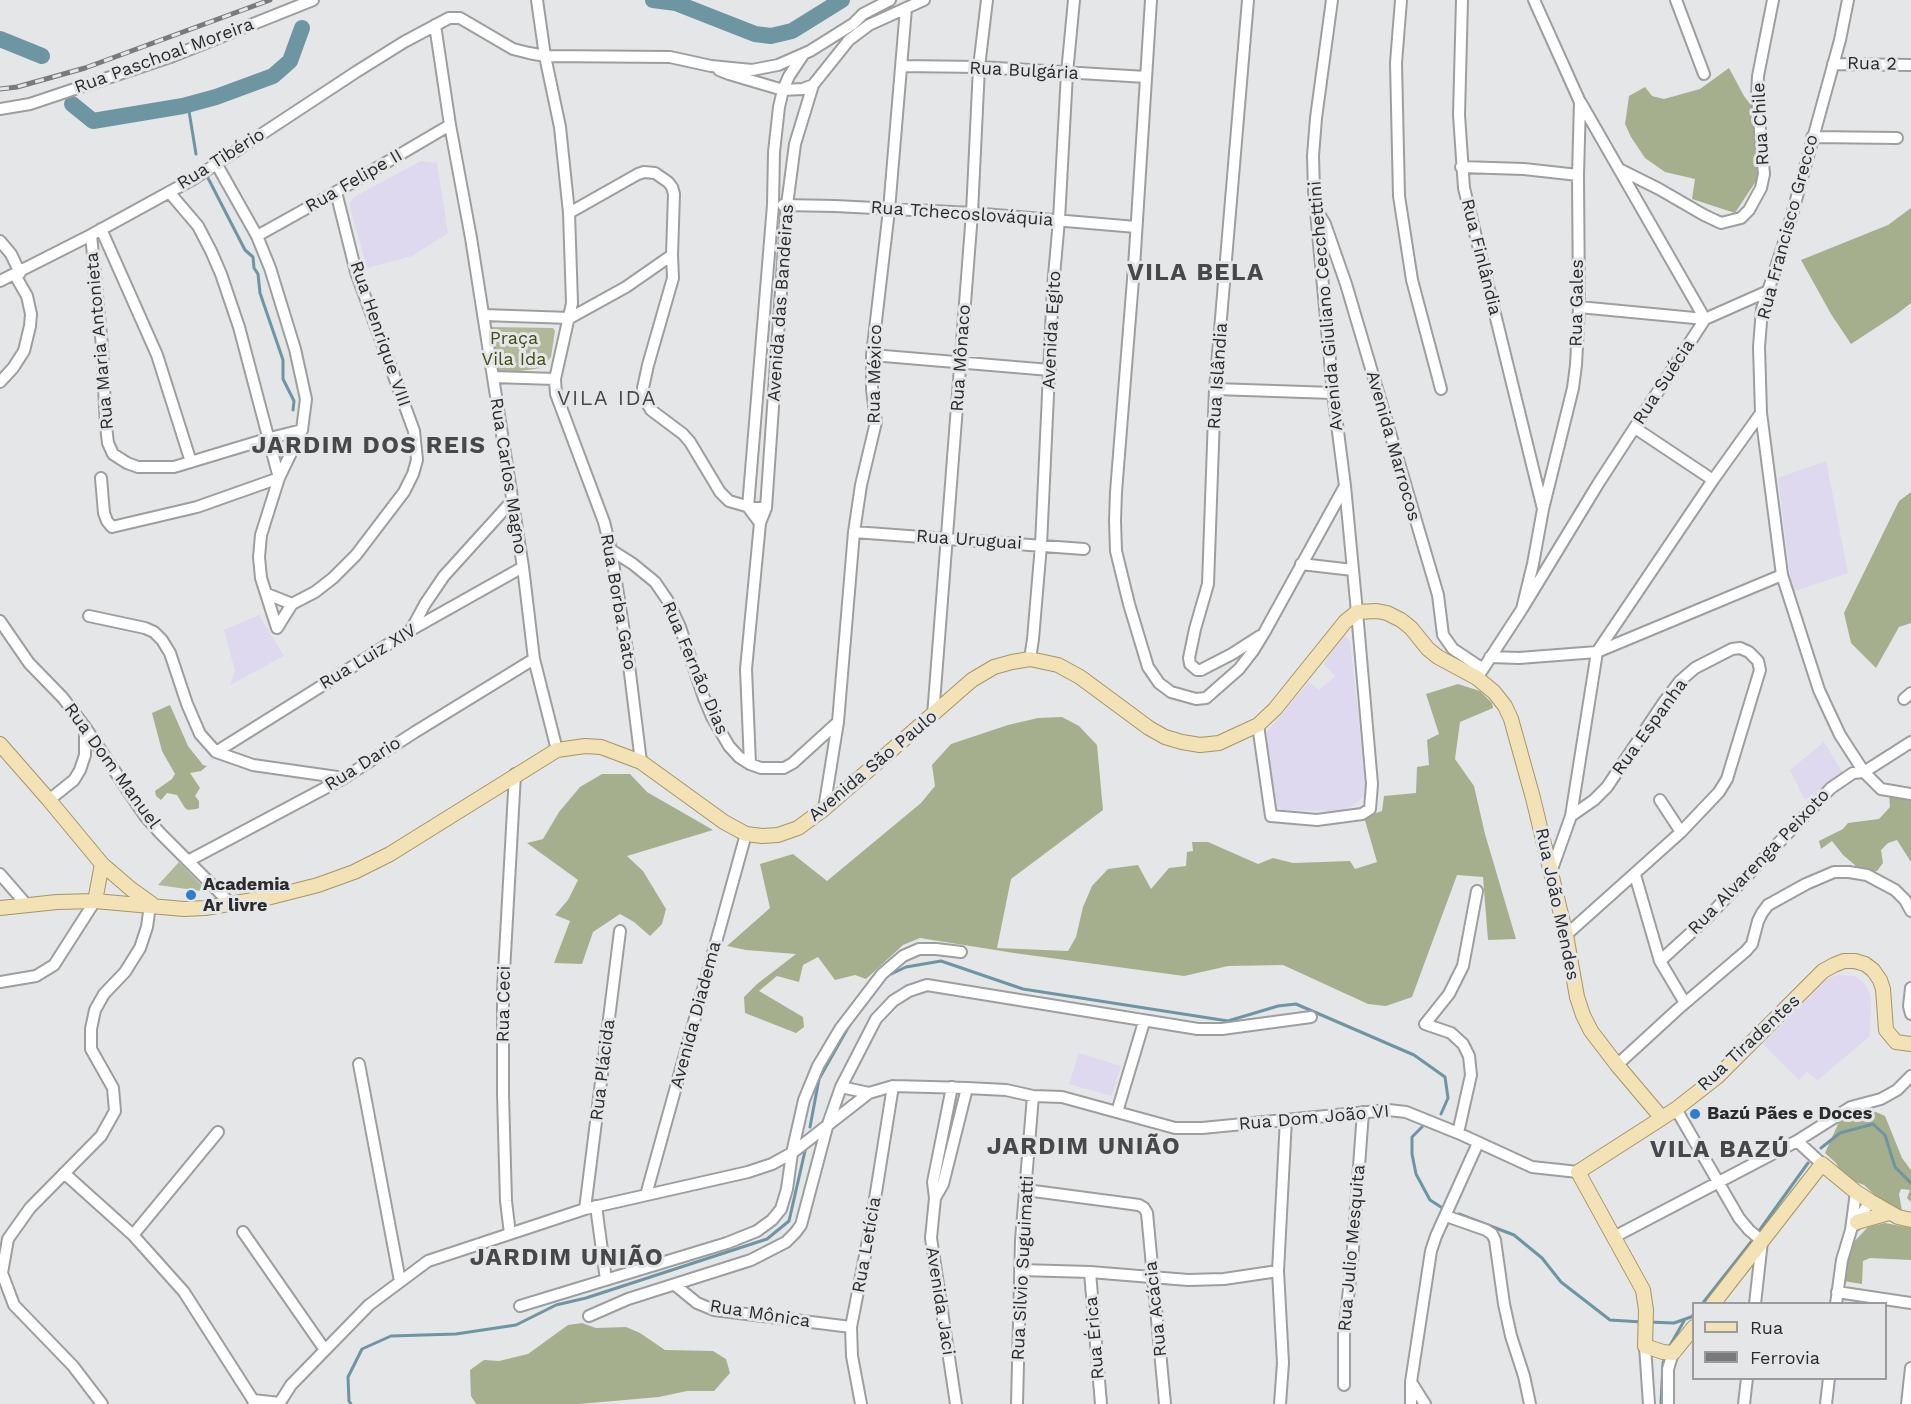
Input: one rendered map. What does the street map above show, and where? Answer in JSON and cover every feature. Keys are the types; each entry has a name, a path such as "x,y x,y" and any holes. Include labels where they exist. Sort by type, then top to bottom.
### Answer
{"main road":[{"path":"1357,612 1387,613 1401,620 1438,657 1480,674"},
{"name":"Avenida São Paulo","path":"0,744 102,864 152,905 184,909 232,905 318,885 354,872 390,854 556,750 585,746 601,747 641,762 724,822 746,834 778,835 798,828 824,809 972,680 994,667 1030,659 1058,665 1080,677 1149,728 1165,736 1200,745 1219,743 1258,725 1292,690 1345,622 1357,612"},
{"name":"Rua João Mendes","path":"1480,674 1505,706 1510,719 1533,798 1566,935 1577,997 1583,1015 1591,1031 1661,1118"},
{"path":"95,901 102,864"},
{"path":"0,908 26,904 95,901 152,905"},
{"name":"Rua Tiradentes","path":"1578,1172 1676,1109 1717,1077 1824,971 1844,961 1865,964 1873,970 1883,989 1886,1030 1896,1042 1911,1044"},
{"path":"1715,1302 1821,1163 1870,1201 1889,1213 1911,1220"},
{"path":"1578,1172 1643,1290 1648,1347 1671,1353 1692,1330"},
{"path":"1854,1226 1889,1213"}],"street":[{"name":"Rua Paschoal Moreira","path":"0,109 30,104 173,56 313,0"},
{"path":"493,377 555,379 570,318 572,292 569,213 560,128 545,56 537,0"},
{"path":"545,56 670,57 711,66 752,70 778,65 810,50 853,24 862,14 890,0"},
{"name":"Avenida das Bandeiras","path":"750,764 746,669 760,524 766,508 787,205 795,144 813,85 849,40 869,25 924,0"},
{"name":"Rua Mônaco","path":"933,716 972,213 979,67 987,0"},
{"name":"Avenida Egito","path":"1030,659 1041,545 1053,288 1074,0"},
{"path":"1151,0 1115,521 1116,550 1129,604 1148,667 1159,682 1171,692 1196,699 1206,698 1239,669 1264,633 1345,486"},
{"name":"Rua Islândia","path":"1248,0 1215,389 1208,584 1195,629 1189,658 1190,664 1193,668 1201,670 1232,654 1264,633"},
{"name":"Avenida Giuliano Cecchettini","path":"1258,725 1271,816 1317,820 1362,814 1370,809 1372,784 1357,612 1333,393 1313,156 1332,0"},
{"path":"1401,0 1396,63 1399,196 1412,280 1441,389"},
{"name":"Rua Finlândia","path":"1462,0 1459,115 1461,167 1468,208 1543,509"},
{"name":"Rua Gales","path":"1522,609 1543,509 1573,388 1579,307 1580,102 1534,0"},
{"path":"1676,0 1704,74"},
{"name":"Rua Chile","path":"1621,170 1721,223 1741,218 1749,210 1761,188 1764,174 1758,76 1773,0"},
{"name":"Rua Francisco Grecco","path":"1848,0 1840,40 1785,240 1766,292 1762,309 1759,347 1761,413 1782,575 1825,706 1863,772"},
{"name":"Rua México","path":"824,809 838,722 854,532 861,485 876,422 872,389 872,355 889,210 903,66 906,8"},
{"name":"Rua Tibério","path":"0,281 96,232 217,165 356,72 449,18 460,18 513,49 545,56"},
{"name":"Rua Carlos Magno","path":"435,25 523,567 534,659 556,750"},
{"path":"810,50 824,52 827,56 826,66"},
{"name":"Avenida das Bandeiras","path":"748,507 779,107 789,76 810,50"},
{"name":"Rua 2","path":"1833,64 1911,65"},
{"path":"711,66 729,74 783,90 803,89 813,85"},
{"name":"Rua Bulgária","path":"903,66 979,67 1146,77"},
{"name":"Rua Suécia","path":"1480,674 1598,484 1705,319 1580,102"},
{"name":"Rua Felipe II","path":"257,236 450,125"},
{"path":"1812,137 1897,138"},
{"path":"217,165 257,236 270,268 296,349 306,399 302,430 279,478 261,535 259,557 261,578 267,594 292,604"},
{"path":"1461,167 1524,169 1578,175"},
{"path":"569,213 644,172 655,173 672,187 674,194 673,278 648,365 643,388 645,400 651,410 690,442 720,492 729,501 748,507 766,508"},
{"path":"169,192 198,226 212,250 232,303 279,478"},
{"name":"Rua Henrique VIII","path":"267,594 277,628 292,604 315,592 356,555 404,492 417,460 414,431 357,272 336,192"},
{"name":"Rua Tchecoslováquia","path":"773,205 825,205 972,213 1136,226"},
{"name":"Avenida Marrocos","path":"1316,210 1325,224 1346,284 1437,595 1443,635 1453,649 1480,674"},
{"path":"96,232 157,355 191,462 302,430"},
{"name":"Rua Maria Antonieta","path":"96,232 108,443 113,454 138,466 174,467 191,462"},
{"path":"0,241 11,254 27,296 31,314 24,351 0,382"},
{"path":"483,315 570,318 626,287 672,255"},
{"path":"1579,307 1705,319 1766,292"},
{"path":"761,350 777,352"},
{"path":"872,355 1050,370"},
{"name":"Rua Borba Gato","path":"555,379 559,401 604,522 611,550 628,657 641,762"},
{"path":"1215,389 1333,393"},
{"path":"1550,873 1571,816 1597,652 1761,413"},
{"path":"248,446 258,434 263,414"},
{"path":"1635,428 1713,480"},
{"path":"101,478 104,513 112,527 197,507 279,478"},
{"path":"411,630 444,576 512,501"},
{"path":"748,507 760,524"},
{"name":"Rua Uruguai","path":"854,532 1084,549"},
{"name":"Rua Fernão Dias","path":"611,550 655,582 668,601 680,627 712,717 729,746 739,757 750,764"},
{"path":"1300,564 1353,570"},
{"name":"Rua Luiz XIV","path":"216,752 411,630 523,567"},
{"path":"1490,657 1519,658 1597,652 1782,575"},
{"path":"89,616 145,628 154,632 162,640 170,653 200,734 216,752 253,765 344,778"},
{"name":"Rua Dom Manuel","path":"0,621 28,663 63,698 145,816 232,905"},
{"name":"Rua Espanha","path":"1571,816 1594,800 1607,787 1680,681 1695,668 1732,649 1740,648 1749,652 1758,661 1760,670 1727,778 1719,792 1681,832"},
{"name":"Rua Dario","path":"188,861 344,778 414,732 534,659"},
{"path":"750,764 765,769 789,766 838,722"},
{"path":"49,800 74,780 80,771 85,755 84,727"},
{"name":"Rua Alvarenga Peixoto","path":"1660,961 1706,919 1831,788 1853,773 1863,772 1911,742"},
{"path":"1863,772 1881,789 1911,794"},
{"name":"Rua Ceci","path":"510,1234 506,1201 502,1095 503,990 515,774"},
{"path":"1566,935 1681,832 1660,800"},
{"name":"Avenida Diadema","path":"646,1195 746,834"},
{"path":"1617,1065 1752,944 1758,921 1768,905 1806,884 1834,872 1849,872 1867,876 1895,890 1905,900 1911,911"},
{"path":"0,874 26,904"},
{"path":"1635,874 1660,961 1685,1003"},
{"path":"1458,1132 1471,1075 1469,1056 1463,1044 1451,1033 1425,1024 1449,994 1463,966 1477,891"},
{"path":"0,982 36,976 54,964 95,901"},
{"path":"102,1404 73,1366 14,1305 2,1273 8,1239 30,1208 101,1136 115,1110 113,1088 91,1049 91,1029 95,1010 104,994 125,972 140,948 152,905"},
{"name":"Rua Plácida","path":"606,1280 590,1208 620,932"},
{"path":"520,1306 727,1243 757,1231 772,1220 781,1209 787,1189 792,1153 804,1100 818,1066 840,1029 882,974 903,956 919,949 961,952"},
{"path":"589,1316 628,1299 751,1260 786,1242 795,1233 801,1225 827,1126 840,1087 876,1019 892,1001 909,991 927,985 1198,1029 1222,1029 1311,1017"},
{"path":"1911,988 1909,1006 1911,1014"},
{"path":"1117,1112 1144,1022"},
{"path":"359,1064 400,1281"},
{"path":"1614,1237 1797,1141 1851,1107 1889,1095 1898,1090 1911,1076"},
{"name":"Rua Dom João VI","path":"869,1093 893,1086 1006,1090 1034,1096 1062,1097 1175,1128 1202,1128 1388,1110 1406,1112 1458,1132 1532,1167 1578,1172"},
{"name":"Rua Letícia","path":"861,1404 852,1356 851,1327 870,1230 893,1086"},
{"path":"840,1087 869,1093"},
{"name":"Avenida Jaci","path":"952,1087 933,1182 935,1198 931,1238 956,1404"},
{"name":"Avenida Jaci","path":"935,1198 943,1184 967,1088"},
{"path":"64,1173 133,1235 184,1292 254,1402 280,1403 291,1385 369,1305 428,1261 474,1244 590,1208 748,1172 772,1164 792,1153 869,1093"},
{"name":"Rua Silvio Suguimatti","path":"1017,1404 1020,1270 1034,1096"},
{"path":"1676,1109 1739,1218 1761,1241 1755,1302"},
{"name":"Rua Julio Mesquita","path":"1344,1385 1344,1335 1363,1112"},
{"path":"1281,1404 1283,1363 1278,1271 1286,1119"},
{"path":"133,1235 218,1132"},
{"path":"1797,1141 1821,1163"},
{"path":"1411,1404 1411,1382 1431,1251 1478,1143"},
{"name":"Rua Acácia","path":"1026,1190 1139,1205 1144,1208 1147,1213 1165,1404"},
{"path":"1854,1226 1856,1192"},
{"path":"1836,1302 1842,1260 1854,1226 1870,1201"},
{"path":"1446,1216 1486,1230 1495,1240 1510,1336 1524,1376 1530,1404"},
{"path":"243,1232 325,1350"},
{"path":"1020,1270 1089,1272 1188,1280 1224,1279 1278,1271"},
{"name":"Rua Érica","path":"1089,1272 1101,1404"},
{"name":"Rua Mônica","path":"675,1285 697,1303 714,1310 851,1327"},
{"path":"1837,1292 1911,1303"},
{"path":"1648,1347 1649,1404"},
{"path":"1668,1404 1668,1369 1671,1353"},
{"path":"1907,1404 1911,1368"},
{"path":"1744,1404 1747,1380"},
{"path":"1826,1404 1829,1380"},
{"path":"1411,1382 1425,1404"}],"shaded area":[{"path":"421,161 437,163 448,233 412,256 367,268 349,204 354,197"},
{"path":"1826,461 1848,573 1792,592 1778,478"},
{"path":"259,615 284,656 230,685 235,671 224,630"},
{"path":"1345,635 1350,641 1367,794 1351,807 1336,811 1282,810 1277,806 1265,734 1309,682 1319,690 1335,676 1324,664 1340,637"},
{"path":"1824,742 1843,773 1805,800 1790,770"},
{"path":"1839,975 1854,976 1868,989 1871,998 1870,1036 1818,1080 1807,1072 1799,1080 1763,1044 1828,978"},
{"path":"1079,1053 1121,1066 1112,1096 1069,1084"}],"green space":[{"path":"1729,68 1753,108 1758,178 1735,213 1692,199 1695,179 1665,172 1645,158 1625,124 1629,96 1645,87 1652,96 1664,99 1700,89"},
{"path":"1911,208 1911,303 1851,344 1831,314 1801,260 1888,225"},
{"name":"Praça Vila Ida","path":"492,327 553,328 555,331 551,357 542,368 504,373 495,368 491,347"},
{"path":"1911,492 1911,623 1899,627 1876,668 1851,643 1844,613 1899,501"},
{"path":"1458,684 1480,691 1492,703 1493,708 1460,722 1455,759 1474,786 1485,834 1516,939 1488,940 1483,877 1457,875 1412,997 1386,1006 1368,1004 1283,965 1228,966 1184,976 920,938 903,945 866,979 855,975 835,980 818,957 803,965 799,982 777,976 759,991 803,1017 804,1027 796,1033 745,1013 744,997 796,954 727,946 770,908 760,864 793,854 827,881 921,803 935,786 932,765 951,744 1008,725 1038,718 1062,717 1079,726 1097,745 1103,810 1011,879 997,948 1068,951 1076,937 1083,907 1092,886 1108,869 1138,865 1151,889 1169,868 1186,866 1187,852 1193,851 1192,842 1208,842 1258,864 1273,858 1293,863 1350,861 1355,869 1377,862 1364,817 1382,811 1384,796 1416,793 1417,767 1429,765 1427,740 1439,734 1426,694"},
{"path":"170,705 188,746 203,765 207,766 201,771 190,773 200,788 195,796 199,801 199,808 196,809 185,808 177,795 167,793 161,800 156,796 155,791 172,779 175,774 162,751 152,713"},
{"path":"602,774 630,774 647,792 713,830 627,856 643,871 666,909 662,924 650,936 634,922 620,914 593,932 582,964 554,963 570,921 555,915 568,900 578,880 527,843 543,839 559,812 580,787"},
{"path":"1889,794 1911,799 1911,862 1897,840 1888,843 1881,850 1883,863 1877,871 1863,872 1843,855 1832,841 1821,849 1819,841 1843,829 1848,823 1879,819 1890,807"},
{"path":"179,862 208,892 158,885"},
{"path":"1860,1109 1885,1116 1902,1158 1911,1170 1911,1202 1907,1198 1910,1190 1901,1189 1899,1194 1902,1211 1890,1209 1864,1185 1853,1181 1840,1170 1825,1153 1839,1122"},
{"path":"1885,1223 1911,1228 1911,1260 1870,1258 1863,1261 1862,1284 1843,1281 1851,1245 1868,1227"},
{"path":"582,1323 596,1328 626,1327 640,1333 665,1350 713,1351 726,1359 730,1373 714,1391 687,1391 659,1397 579,1404 476,1404 471,1396 470,1370 484,1360 499,1361 528,1354 568,1325"}],"waterway":[{"path":"653,0 676,3 755,34 771,36 792,31 842,0"},
{"path":"72,104 93,121 183,106 216,97 273,76 290,61 302,28"},
{"path":"0,39 42,56"},
{"path":"188,105 196,154"},
{"path":"208,178 245,250 253,257 260,293 283,360 283,379 294,401 293,410"},
{"path":"883,980 906,967 941,961 1023,989 1228,1021 1278,1006 1296,1004 1414,1055 1445,1077 1448,1098 1441,1114"},
{"path":"810,1127 819,1079 849,1026"},
{"path":"1821,1148 1840,1133 1873,1124 1885,1135 1895,1167 1911,1183"},
{"path":"1422,1127 1412,1137 1412,1154 1416,1174 1430,1200 1444,1209"},
{"path":"351,1404 348,1377 362,1349 391,1336 456,1334 516,1325 556,1305 586,1298 767,1239 789,1221 805,1151"},
{"path":"1704,1302 1751,1242 1808,1163"},
{"path":"1459,1214 1514,1235 1542,1258 1561,1282 1610,1320 1642,1322"},
{"path":"1648,1322 1674,1323 1692,1316"},
{"path":"1668,1349 1684,1321"},
{"path":"1661,1404 1663,1363 1666,1355"}],"railway":[{"path":"0,89 17,87 85,68 270,0"}],"place":[{"name":"Academia Ar livre","path":"191,895"},
{"name":"Bazú Pães e Doces","path":"1695,1114"}],"district":[{"name":"VILA BELA","path":"1196,273"},
{"name":"VILA IDA","path":"607,399"},
{"name":"JARDIM DOS REIS","path":"369,446"},
{"name":"JARDIM UNIÃO","path":"1084,1147"},
{"name":"VILA BAZÚ","path":"1720,1150"},
{"name":"JARDIM UNIÃO","path":"567,1258"}]}
